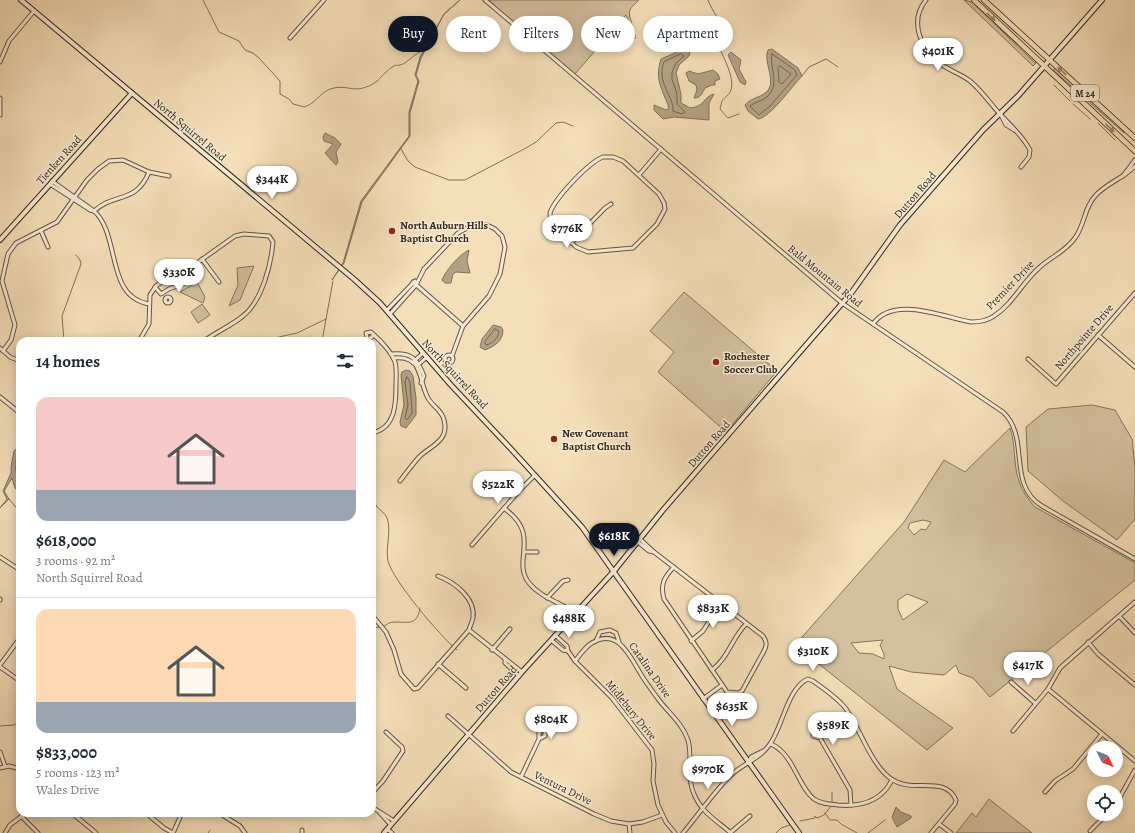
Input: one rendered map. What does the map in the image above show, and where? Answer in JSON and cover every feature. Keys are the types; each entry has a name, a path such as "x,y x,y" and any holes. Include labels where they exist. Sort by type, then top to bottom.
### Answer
{"main road":[{"name":"M 24","path":"974,0 1135,151"},
{"name":"M 24","path":"984,0 1135,138"},
{"path":"1120,137 1125,137 1129,133"}],"street":[{"name":"North Squirrel Road","path":"21,0 372,294 423,353 582,527 799,833"},
{"path":"290,38 324,0"},
{"name":"Bald Mountain Road","path":"485,0 842,303 1006,415 1017,435 1024,484 1031,498 1135,559"},
{"path":"926,0 920,10 917,24 920,39 924,46 940,64 970,82 1000,114 1005,124 1014,130 1030,150 1029,157 1021,168"},
{"name":"Dutton Road","path":"384,833 555,635 614,571 663,510 865,276 900,225 983,130 1018,96 1102,0"},
{"path":"0,62 9,41 34,11"},
{"name":"Tienken Road","path":"0,240 132,93"},
{"path":"0,98 0,115"},
{"path":"639,174 661,149"},
{"path":"614,157 623,161 639,174 662,198 665,209 657,224 636,245 629,249 588,252 581,251 554,226 550,213 558,198 591,165 603,158 614,157"},
{"path":"3,351 11,340 15,325 1,287 8,254 12,247 18,241 57,222 74,198 98,169 110,161 123,160 149,172 169,176"},
{"name":"Premier Drive","path":"1123,176 1135,160"},
{"name":"Premier Drive","path":"873,324 881,315 897,308 971,322 982,322 993,317 1039,268 1074,240 1081,228 1092,200 1098,193 1135,166"},
{"path":"94,211 104,203 136,192 142,186 149,172"},
{"path":"51,183 90,210 94,211 102,221 124,289 136,300 149,304"},
{"path":"571,243 605,208 611,204"},
{"path":"388,312 404,299 416,285 424,269 461,231 469,227 483,225 491,227 497,231 503,239 505,247 500,274 489,296 462,326 452,356"},
{"path":"41,231 48,247"},
{"path":"141,337 149,324 150,295 155,287 162,281 183,273 239,234 265,236 272,239 270,267 251,308 244,316 210,337"},
{"path":"202,259 219,282"},
{"path":"161,294 187,282 188,280 183,273"},
{"path":"388,312 400,296 413,282 418,279"},
{"path":"413,282 462,326"},
{"path":"155,287 165,299"},
{"name":"Northpointe Drive","path":"1028,359 1056,384 1098,334 1135,294"},
{"path":"400,296 404,299"},
{"path":"367,337 366,333 371,332 374,335"},
{"path":"1098,334 1135,367"},
{"path":"376,337 391,354 396,372 395,411 388,423 376,430"},
{"path":"0,348 10,357 16,359"},
{"path":"391,354 401,353 418,365 424,376 421,383 429,400 436,406 443,416 445,428 441,440 435,447 420,457 400,481"},
{"path":"414,361 423,353"},
{"path":"393,358 401,357 414,361"},
{"path":"418,365 427,357"},
{"path":"0,397 16,410"},
{"path":"472,545 505,509 519,490 535,475"},
{"path":"505,509 522,525 524,531 525,576 529,584 557,604 571,617"},
{"path":"639,541 674,567 762,636 766,642 764,652 742,691 735,694 727,692 691,641 664,599 663,583 668,573 674,567"},
{"path":"524,552 537,552"},
{"path":"0,557 16,567"},
{"path":"376,620 386,632 394,650 401,674 414,689 416,688 469,630 473,618 470,602 463,593 446,579 438,576"},
{"path":"547,598 563,581 568,580"},
{"path":"1013,731 1048,689 1060,668 1135,602"},
{"path":"557,604 565,606 575,613"},
{"path":"691,641 703,631 720,604"},
{"path":"1119,616 1135,633"},
{"path":"712,670 723,661 740,630 746,624"},
{"path":"492,650 510,629"},
{"path":"469,630 521,674"},
{"path":"575,661 588,646 596,641 600,632 610,630 616,633 619,642"},
{"name":"Midlebury Drive","path":"555,635 567,646 568,651 575,661 612,698 652,750 654,764 653,781 658,805 662,815 675,833"},
{"name":"Catalina Drive","path":"596,641 607,639 619,642 628,650 657,698 676,719 685,733 690,751 690,781 693,794 702,809 731,833"},
{"name":"Midlebury Drive","path":"551,640 563,650 568,651"},
{"path":"1088,642 1098,654 1135,684"},
{"path":"16,644 0,666 16,678"},
{"path":"438,664 466,688"},
{"path":"683,833 728,777 748,762 751,757 763,751 771,744 792,698 803,681 808,679 813,681 844,706 880,770 892,780 910,787 927,785 940,786 952,794 956,800 940,824 931,833"},
{"path":"1011,682 1035,703"},
{"path":"703,699 722,685"},
{"path":"1048,689 1135,761"},
{"name":"Ventura Drive","path":"448,716 511,772 594,814 611,821 629,824 643,822 662,815"},
{"path":"376,789 383,781 403,751 402,747 386,732"},
{"path":"1046,792 1055,781 1073,769 1102,734"},
{"path":"820,738 850,790 851,805"},
{"path":"521,777 539,739"},
{"path":"771,744 779,748 788,759 814,798 828,804 860,805 876,798 888,788 892,780"},
{"path":"0,752 5,766"},
{"path":"0,768 5,766 16,768"},
{"path":"1123,791 1135,770"},
{"path":"376,810 386,815 392,823"},
{"path":"380,813 383,818 392,823"},
{"path":"383,818 386,815"},
{"path":"731,833 750,816"},
{"path":"4,833 10,825 20,817"},
{"path":"22,817 38,833"},
{"path":"77,817 96,833"},
{"path":"151,817 164,828 173,833 180,817"},
{"path":"225,817 240,826 245,833"},
{"path":"1090,831 1099,821"},
{"path":"629,824 630,833"},
{"path":"940,824 951,833"},
{"path":"387,829 392,833"}],"shaded area":[{"path":"487,0 639,0 631,8 629,13 630,16 581,16 581,52 594,52 575,74 549,52 573,52 573,16 509,16 509,18"},
{"path":"964,0 972,2 1036,63 1033,66"},
{"path":"1056,68 1124,131 1124,133 1053,70"},
{"path":"254,266 240,300 229,306 238,285 237,268"},
{"path":"197,282 205,297 203,303 180,292"},
{"name":"Rochester Soccer Club","path":"684,292 777,371 726,432 658,372 674,352 650,331"},
{"path":"202,304 210,315 198,323 191,312"},
{"path":"1092,405 1115,410 1132,439 1135,467 1135,519 1117,540 1063,501 1028,471 1026,427 1048,409"},
{"path":"1010,428 1017,475 1024,492 1032,504 1135,563 1135,580 990,697 973,678 959,673 956,665 944,675 911,672 889,666 897,689 953,728 927,750 795,645 904,522 944,460 965,472","holes":["923,520 931,522 926,530 921,529 914,535 908,528 910,523","907,594 928,602 903,620 898,609 898,600","883,640 880,645 884,654 884,659 873,654 859,653 851,643"]},
{"path":"989,799 1032,833 956,833 972,813 976,817"}],"water":[{"path":"772,49 798,68 802,76 769,113 758,119 748,111 745,105 750,100 764,94 769,89 771,80 767,55 768,50"},
{"path":"424,52 416,75 419,81 410,113 410,136 362,202 344,263 332,280 343,263 361,201 409,136 409,112 418,81 415,75 420,57"},
{"path":"677,52 690,52 689,56 679,65 676,73 681,94 681,103 690,108 699,106 710,95 714,94 709,103 709,120 674,117 663,119 654,110 654,105 666,110 669,108 660,85 658,73 661,59"},
{"path":"731,52 741,60 739,69 746,82 745,85 740,82 728,55"},
{"path":"713,70 718,74 720,79 715,81 715,85 705,88 700,96 694,98 697,90 696,85 689,81 686,73 689,71 698,74"},
{"path":"325,133 335,138 341,144 336,152 338,162 336,165 325,153 333,144 324,141 323,137"},
{"path":"469,250 467,261 470,273 456,272 453,274 451,283 445,283 442,280 447,272 465,252"},
{"path":"493,325 501,327 503,334 495,345 485,350 480,347 482,339"},
{"path":"406,370 410,371 413,376 416,398 416,415 406,428 401,426 400,422 404,405 401,375 402,372"},
{"path":"16,449 16,489 12,478 4,491 9,499 0,508 7,499 3,491 11,473 14,451"},
{"path":"896,807 901,812 911,816 911,818 897,827 892,817"}],"waterway":[{"path":"203,0 219,32 239,41 245,50 253,53 259,58 280,81 280,94 289,99 293,104 304,107 312,103 329,89 339,87 357,89 367,87 379,80 391,68 396,65 403,64 420,52"},
{"path":"708,0 720,24 721,34 718,45 728,67 732,85 729,94 722,101 720,109 728,118 739,114"},
{"path":"802,76 809,67 826,59 838,67"},
{"path":"1054,85 1070,101"},
{"path":"1073,104 1090,119"},
{"path":"401,149 408,161 415,167 449,180 465,180 536,142 556,123 563,122 573,126"},
{"path":"1098,123 1115,140"},
{"path":"64,337 62,316 81,264 76,255"},
{"path":"323,337 333,281"},
{"path":"279,337 297,333 326,319"},
{"path":"9,499 16,507"},
{"path":"376,505 386,516 388,523 389,533 387,556 392,570 418,608 457,650"},
{"path":"383,626 394,622 413,621 416,619 420,608"},
{"path":"376,628 380,627"},
{"path":"0,726 16,724"},
{"path":"832,792 832,803"},
{"path":"800,821 815,818 815,816 817,818 824,815 831,806"},
{"path":"825,813 830,820 837,820 857,833"},
{"path":"868,833 885,820"},
{"path":"776,833 781,828 790,825"}],"place":[{"name":"North Auburn Hills Baptist Church","path":"392,231"},
{"name":"Rochester Soccer Club","path":"716,362"},
{"name":"New Covenant Baptist Church","path":"554,439"}]}
